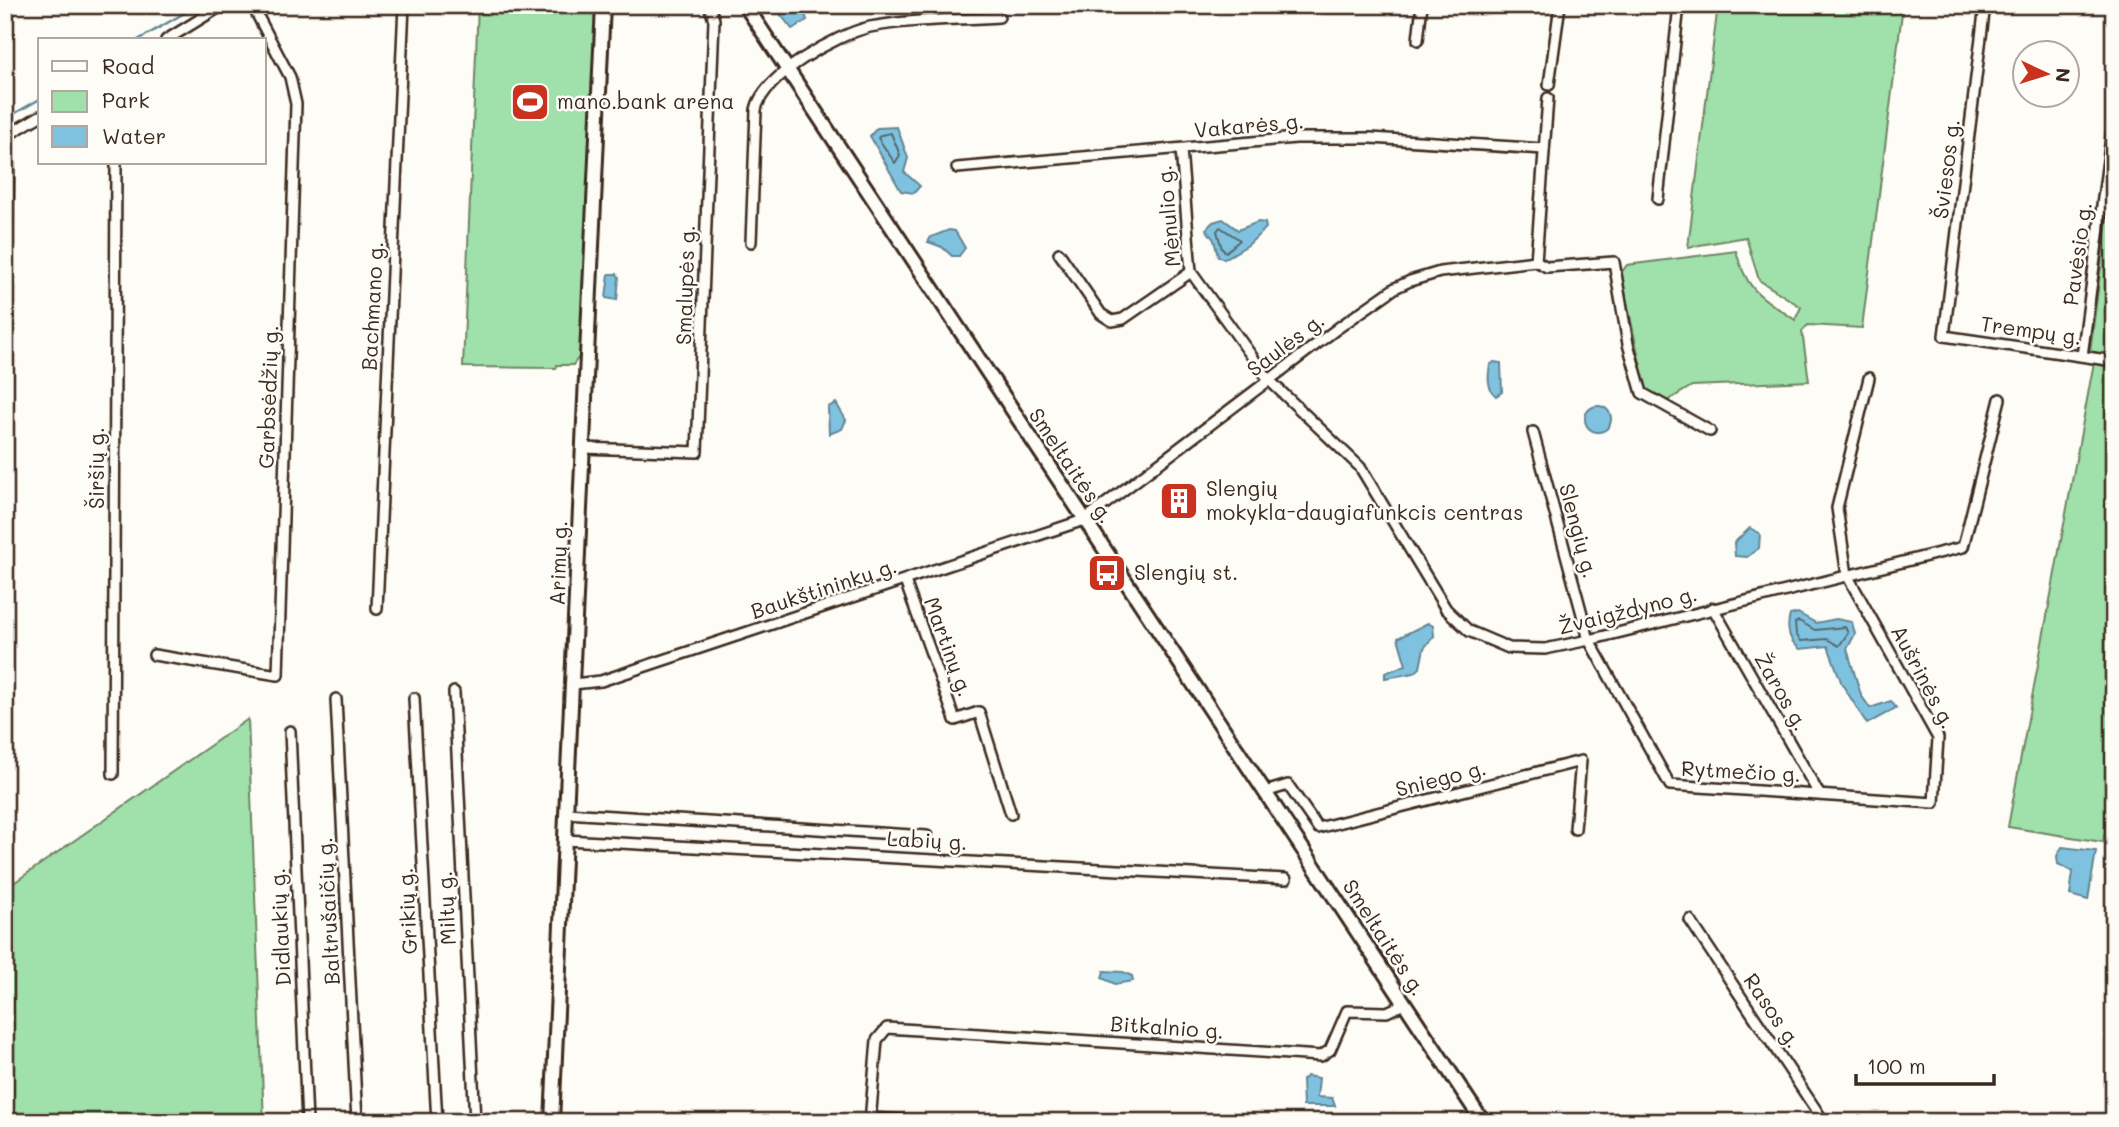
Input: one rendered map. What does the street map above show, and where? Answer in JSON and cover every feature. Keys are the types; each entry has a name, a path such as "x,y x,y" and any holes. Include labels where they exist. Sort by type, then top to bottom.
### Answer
{"main road":[{"name":"Arimų g.","path":"552,1122 603,5"},
{"name":"Smeltaitės g.","path":"745,5 1483,1122"}],"street":[{"path":"169,38 223,5"},
{"name":"Garbsėdžių g.","path":"154,655 278,675 296,104 290,77 252,5"},
{"name":"Bachmano g.","path":"377,609 404,5"},
{"name":"Smalupės g.","path":"583,448 697,452 714,20 709,5"},
{"path":"1418,40 1422,5"},
{"path":"1549,85 1560,5"},
{"path":"1658,199 1679,5"},
{"name":"Šviesos g.","path":"1944,336 1985,5"},
{"path":"751,242 757,106 765,89 788,69 844,36 868,27 999,17"},
{"path":"1536,261 1548,97"},
{"name":"Pavėsio g.","path":"2082,356 2114,115"},
{"path":"5,421 7,136 38,117"},
{"name":"Vakarės g.","path":"957,168 1296,138 1371,138 1544,149"},
{"name":"Mėnulio g.","path":"1181,149 1191,272 1269,380"},
{"name":"Širšių g.","path":"113,774 116,164"},
{"path":"1059,253 1101,314 1112,321 1123,319 1191,272"},
{"name":"Saulės g.","path":"1084,520 1349,320 1410,281 1455,269 1536,261 1547,267 1614,262 1628,344 1642,393 1710,431"},
{"name":"Trempų g.","path":"1944,336 2114,361"},
{"path":"1847,575 1837,508 1869,379"},
{"name":"Žvaigždyno g.","path":"1269,380 1360,467 1446,609 1459,624 1510,648 1545,649 1963,547 2000,399"},
{"name":"Slengių g.","path":"1533,432 1589,640"},
{"name":"Baukštininkų g.","path":"573,684 601,681 1084,520"},
{"name":"Aušrinės g.","path":"1847,575 1938,738 1934,803"},
{"name":"Martinų g.","path":"905,581 955,720 979,712 1011,814"},
{"name":"Žaros g.","path":"1713,608 1819,794"},
{"name":"Rytmečio g.","path":"1589,640 1670,785 1934,803"},
{"name":"Miltų g.","path":"454,692 475,1122"},
{"name":"Grikių g.","path":"414,698 437,1122"},
{"name":"Baltrušaičių g.","path":"336,699 357,1122"},
{"name":"Didlaukių g.","path":"290,731 307,1122"},
{"name":"Sniego g.","path":"1265,792 1288,785 1318,828 1581,761 1575,829"},
{"path":"566,813 927,836"},
{"name":"Labių g.","path":"565,840 1286,879"},
{"name":"Rasos g.","path":"1690,920 1824,1122"},
{"name":"Bitkalnio g.","path":"870,1120 877,1041 887,1028 1321,1056 1330,1050 1348,1011 1387,1012 1404,1004"},
{"path":"870,1120 929,1122"}],"green space":[{"path":"478,5 597,5 581,354 573,365 557,365 556,368 463,367"},
{"path":"1718,5 1903,5 1862,328 1808,325 1802,331 1809,381 1692,386 1665,402 1649,393 1645,387 1621,273 1627,265 1736,251 1745,277 1757,293 1795,320 1801,307 1759,280 1746,237 1688,247"},
{"path":"2114,165 2114,356 2090,352"},
{"path":"2094,362 2114,365 2114,775 2103,842 2008,827"},
{"path":"248,719 264,1122 5,1122 5,889"}],"water":[{"path":"773,5 802,5 807,20 792,29"},
{"path":"897,127 908,158 904,172 920,186 914,193 901,191 870,136 877,128"},
{"path":"1223,219 1238,230 1258,222 1265,223 1266,228 1248,245 1224,259 1218,256 1214,240 1206,229 1213,222"},
{"path":"949,230 955,231 965,248 959,256 952,256 942,247 928,242 931,237"},
{"path":"609,274 617,274 619,277 617,300 606,298"},
{"path":"1494,362 1501,363 1502,392 1496,396 1489,382 1490,365"},
{"path":"836,403 846,420 842,429 829,434 828,407"},
{"path":"1598,406 1607,410 1611,419 1607,428 1598,432 1589,428 1585,419 1589,410"},
{"path":"1750,528 1760,534 1759,548 1747,557 1735,556 1734,543"},
{"path":"1798,613 1816,623 1836,619 1852,622 1855,634 1847,649 1861,695 1870,708 1891,701 1896,708 1867,724 1842,684 1828,646 1800,649 1793,642 1788,630 1789,620 1790,615"},
{"path":"1428,623 1433,626 1434,636 1424,648 1420,668 1414,673 1385,678 1385,673 1406,665 1398,638"},
{"path":"2062,847 2096,851 2088,900 2070,895 2073,872 2058,864 2057,856"},
{"path":"1104,971 1123,972 1132,976 1133,981 1115,984 1102,978"},
{"path":"1307,1076 1319,1078 1317,1097 1332,1098 1335,1106 1303,1106 1302,1080"}],"waterway":[{"path":"141,38 198,5"},
{"path":"5,119 38,100"}],"place":[{"name":"mano.bank arena","path":"530,102"},
{"name":"Slengių mokykla-daugiafunkcis centras","path":"1179,501"},
{"name":"Slengių st.","path":"1107,573"}]}
